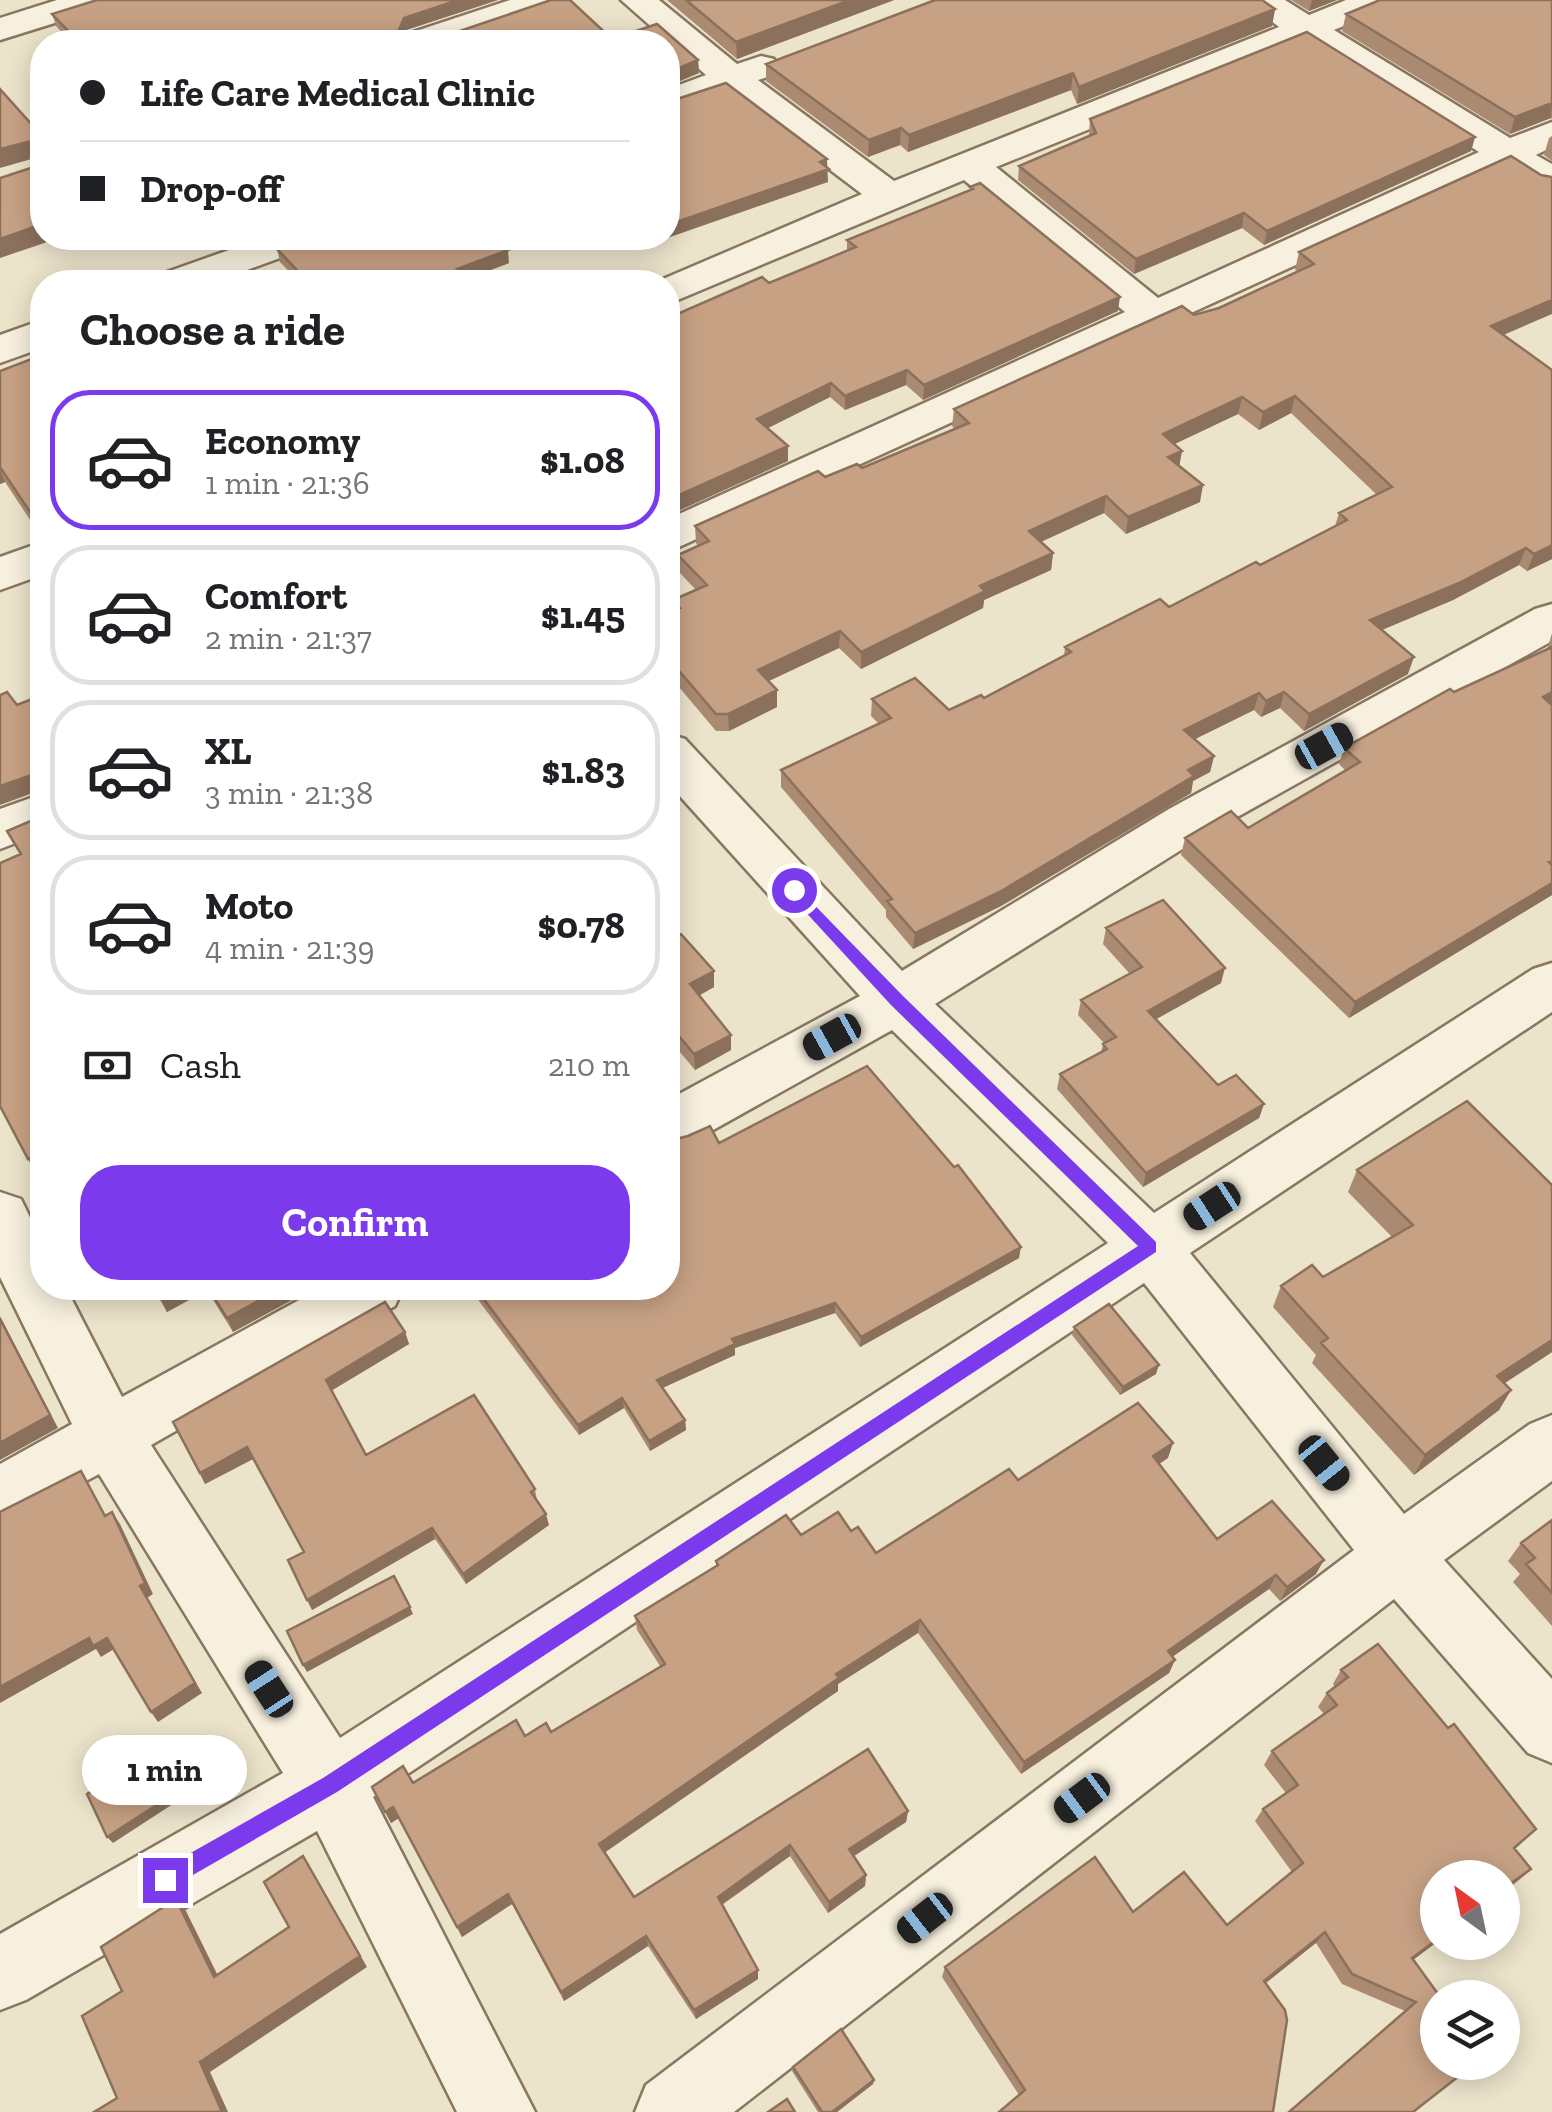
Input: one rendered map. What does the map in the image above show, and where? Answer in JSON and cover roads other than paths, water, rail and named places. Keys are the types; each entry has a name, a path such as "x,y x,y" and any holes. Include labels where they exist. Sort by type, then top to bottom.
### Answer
{"street":[{"path":"12,27 94,0"},
{"path":"456,30 545,0"},
{"path":"638,0 674,30"},
{"path":"1261,0 1552,181"},
{"path":"680,287 890,196 1377,0"},
{"path":"680,35 890,196"},
{"path":"680,98 788,56"},
{"path":"680,532 1552,133"},
{"path":"970,165 1154,315"},
{"path":"200,250 218,270"},
{"path":"232,270 274,250"},
{"path":"0,350 30,339"},
{"path":"0,575 30,562"},
{"path":"680,1120 897,1001 1188,822 1552,620"},
{"path":"680,765 897,1001 1150,1247 1398,1556 1552,1729"},
{"path":"0,830 30,818"},
{"path":"0,1974 330,1785 1552,984"},
{"path":"0,1217 30,1277"},
{"path":"41,1300 108,1434 330,1785 497,2112"},
{"path":"0,1497 352,1300"},
{"path":"673,2112 1398,1556 1552,1444"}]}
